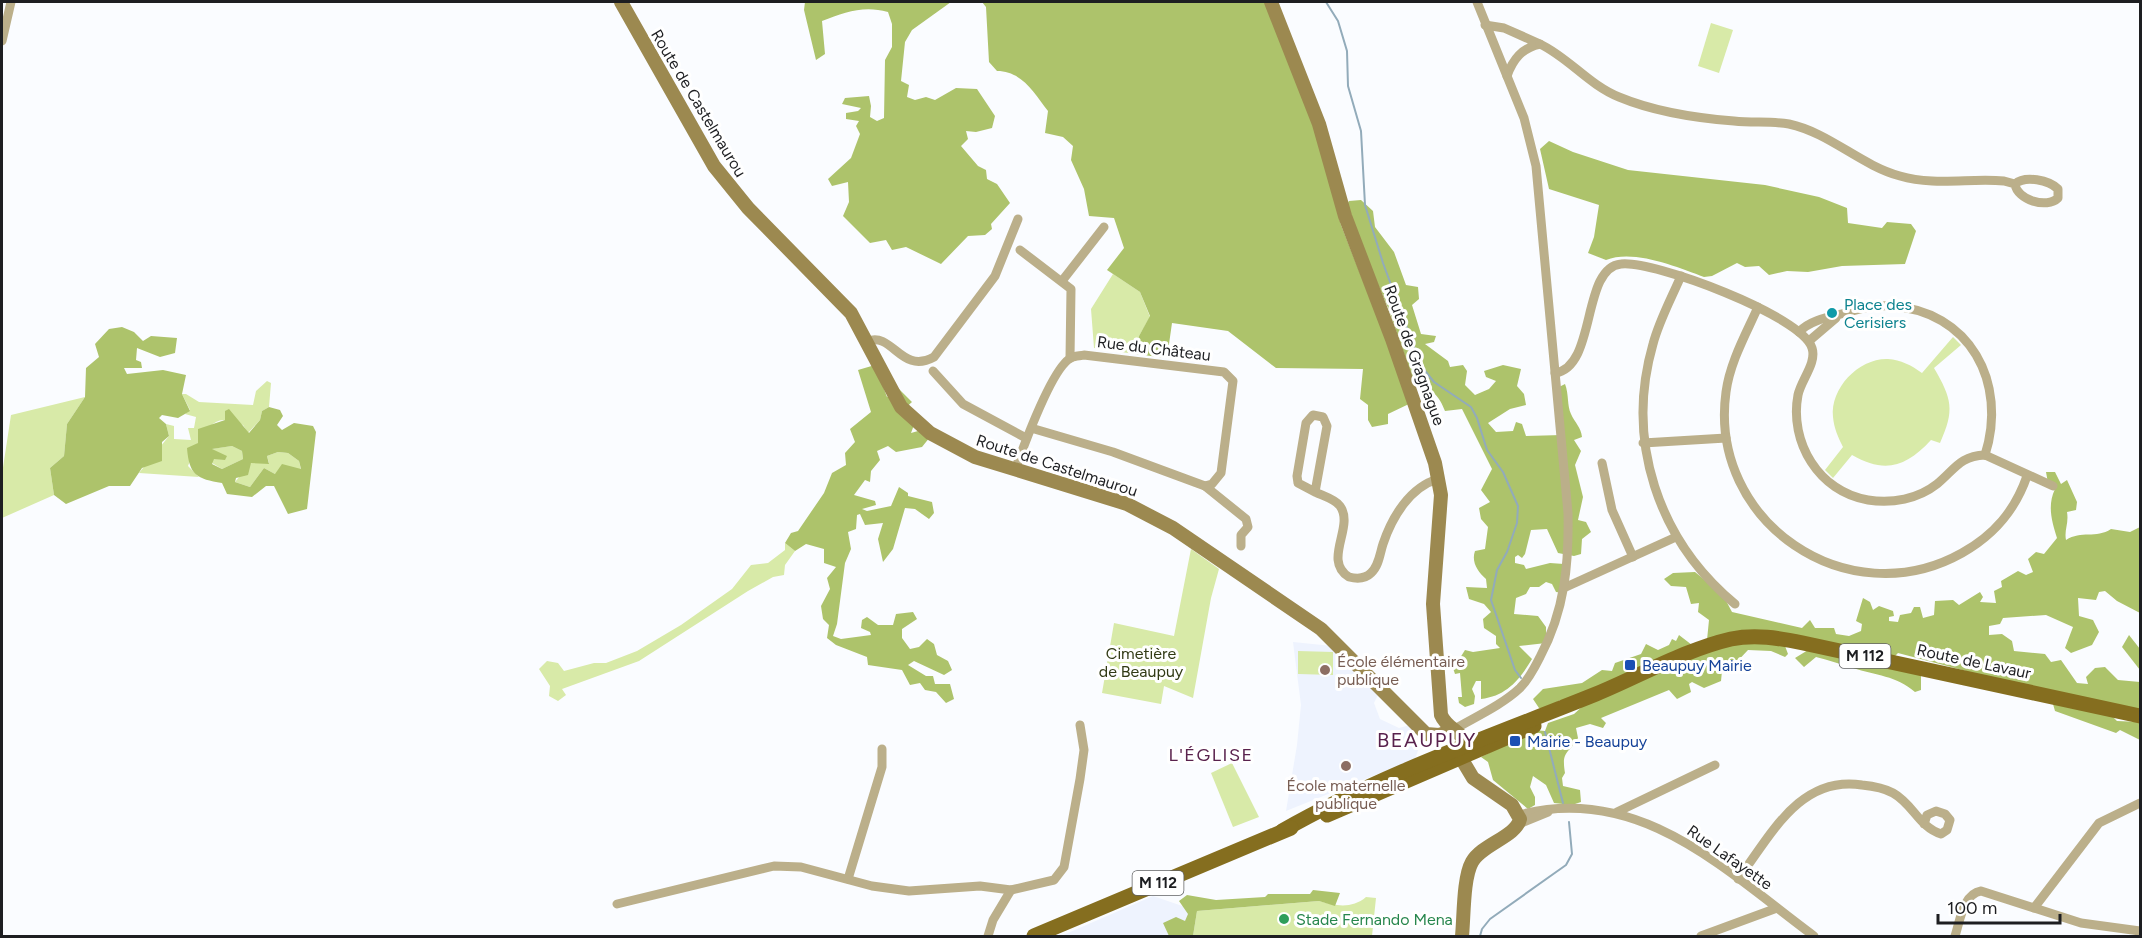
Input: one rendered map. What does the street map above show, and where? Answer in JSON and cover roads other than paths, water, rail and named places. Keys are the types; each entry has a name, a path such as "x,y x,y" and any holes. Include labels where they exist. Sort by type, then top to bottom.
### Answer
{"main road":[{"name":"Route de Lavaur","path":"1034,936 1282,831 1347,807 1464,751 1699,649 1732,639 1763,637 1803,643 2140,716"}],"street":[{"path":"2,41 11,2"},
{"name":"Route de Castelmaurou","path":"621,2 726,182 748,208 840,300 868,341 898,401 909,417 930,433 958,448 1015,470 1127,504 1173,528 1321,629 1426,734 1439,735 1453,730"},
{"name":"Route de Gragnague","path":"1271,2 1319,124 1345,216 1400,360 1430,446 1438,479 1441,508 1433,604 1442,715 1445,724 1453,730 1478,783 1512,805 1519,819"},
{"path":"1453,730 1521,687 1550,639 1566,587 1568,513 1536,166 1524,118 1477,2"},
{"path":"1485,25 1504,28 1558,52 1611,93 1648,107 1710,118 1789,124 1816,134 1877,167 1901,177 1927,181 1998,180 2015,184"},
{"path":"1507,76 1511,65 1523,51 1540,44"},
{"path":"868,341 884,342 910,361 922,362 934,357 995,276 1018,219"},
{"path":"1062,281 1104,227"},
{"path":"1015,470 1026,438 1056,373 1070,358 1072,301 1071,289 1020,250"},
{"path":"1555,374 1566,370 1576,359 1604,275 1612,266 1626,264 1680,276 1758,307 1799,332 1809,341 1813,356 1798,396 1798,432 1817,472 1840,490 1861,498 1878,501 1910,498 1936,484 1965,458 1985,455 2053,486"},
{"path":"1680,276 1656,334 1648,363 1642,409 1643,442 1658,496 1676,537 1710,582 1735,604"},
{"path":"1799,332 1818,321 1876,306 1920,310 1945,322 1963,339 1981,363 1991,393 1993,415 1985,455"},
{"path":"1758,307 1728,382 1725,411 1726,438 1742,489 1765,521 1776,532 1820,560 1845,568 1881,574 1922,570 1954,557 1979,542 2015,507 2027,476"},
{"path":"1809,341 1827,324 1846,313"},
{"name":"Rue du Château","path":"1070,358 1084,355 1224,372 1229,376 1234,388 1221,473 1212,484 1205,486"},
{"path":"933,371 963,404 1026,438"},
{"path":"1315,492 1327,426 1323,417 1312,415 1306,423 1297,476 1298,483 1315,492 1337,503 1341,508 1343,520 1338,561 1343,573 1356,578 1369,575 1373,571 1389,528 1413,492 1428,482 1438,479"},
{"path":"1031,428 1113,452 1205,486 1246,519 1248,527 1241,535 1241,546"},
{"path":"1643,442 1726,438"},
{"path":"1602,463 1612,510 1633,557"},
{"path":"1566,587 1676,537"},
{"path":"617,904 774,866 801,867 882,888 909,891 980,886 1011,890 1054,880 1062,872 1084,750 1080,725"},
{"path":"848,879 882,767 882,749"},
{"path":"1617,812 1715,765"},
{"path":"1738,879 1792,808 1808,794 1825,786 1854,784 1894,793 1924,824"},
{"path":"2034,908 2100,823 2140,804 2140,794"},
{"name":"Rue Lafayette","path":"1519,819 1550,810 1571,808 1617,812 1646,821 1677,837 1814,936"},
{"path":"1462,936 1472,862 1519,819"},
{"path":"988,936 993,920 1011,890"},
{"path":"1955,936 1967,899 1977,892 1985,891 2081,923 2140,931"},
{"path":"1701,936 1777,908"}],"waterway":[{"path":"1326,2 1338,21 1347,51 1348,86 1361,131 1365,205 1383,263 1421,366 1434,382 1471,407 1487,450 1503,472 1518,506 1517,523 1507,552 1497,570 1491,600 1515,670 1521,678"},
{"path":"1545,732 1563,803"},
{"path":"1480,936 1482,929 1490,919 1566,865 1572,854 1569,822"}],"place":[{"name":"Place des Cerisiers","path":"1832,313"},
{"name":"Beaupuy Mairie","path":"1630,665"},
{"name":"École élémentaire publique","path":"1325,670"},
{"name":"Mairie - Beaupuy","path":"1515,741"},
{"name":"École maternelle publique","path":"1346,766"},
{"name":"Stade Fernando Mena","path":"1284,919"}],"district":[{"name":"BEAUPUY","path":"1427,740"},
{"name":"L'ÉGLISE","path":"1211,755"}],"park label":[{"name":"Cimetière de Beaupuy","path":"1141,662"}]}
